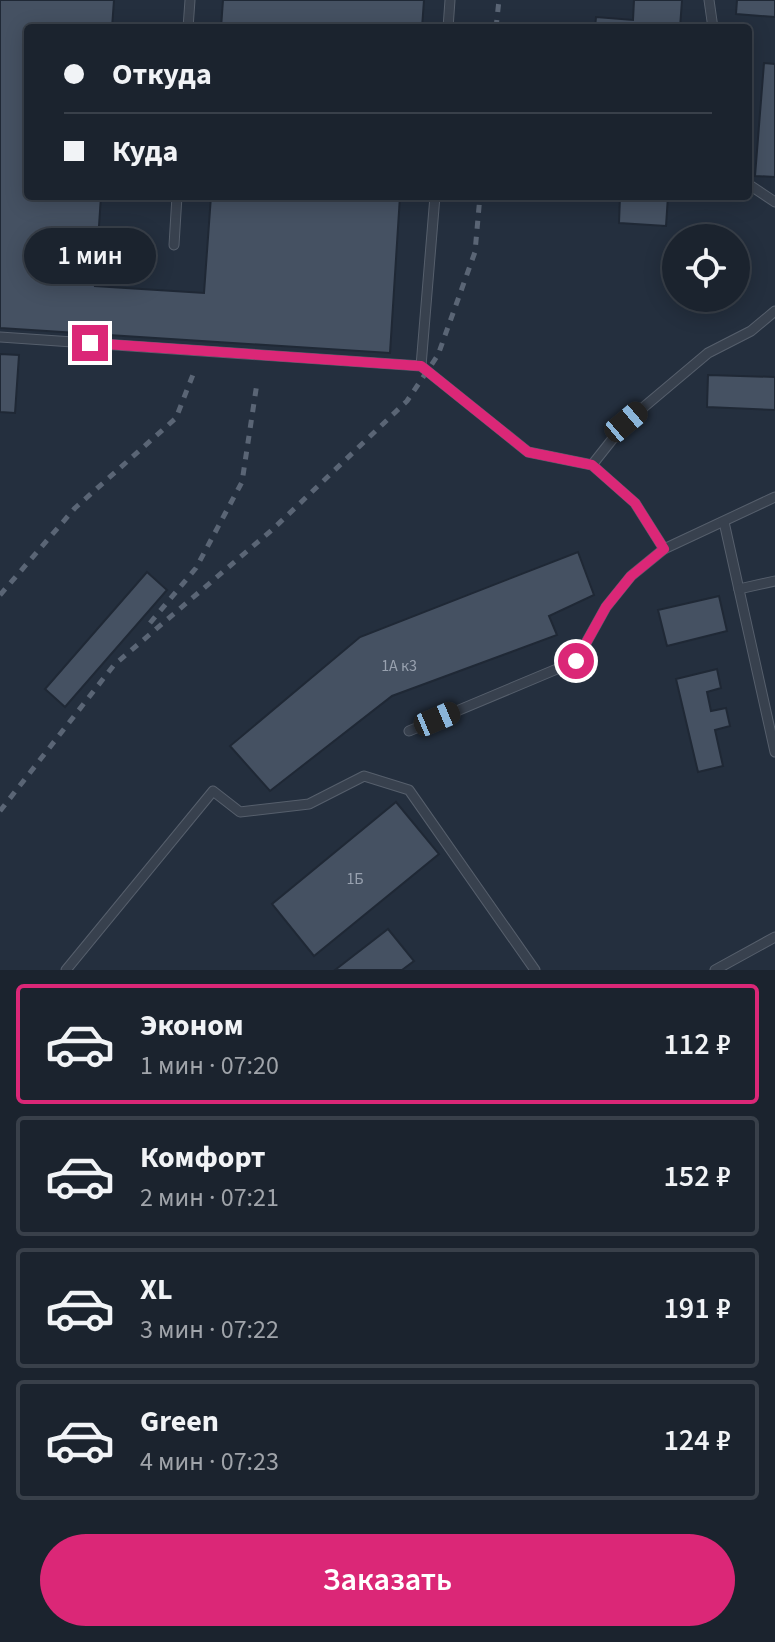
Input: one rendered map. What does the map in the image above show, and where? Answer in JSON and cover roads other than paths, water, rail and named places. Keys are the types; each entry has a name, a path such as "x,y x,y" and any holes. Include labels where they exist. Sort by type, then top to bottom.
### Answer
{"lane":[{"path":"188,24 190,0"},
{"path":"448,24 450,0"},
{"path":"709,0 712,24"},
{"path":"752,187 775,202"},
{"path":"174,245 177,200"},
{"path":"421,366 435,200"},
{"path":"592,465 626,422 708,353 751,331 775,311"},
{"path":"0,337 421,366 528,452 592,465 635,503 664,549"},
{"path":"409,731 576,661 606,607 631,576 664,549 775,497"},
{"path":"724,522 775,752"},
{"path":"739,589 775,581"},
{"path":"66,970 213,791 240,812 309,804 364,776 409,790 535,970"},
{"path":"715,970 775,937"}],"railway":[{"path":"496,24 499,0"},
{"path":"0,811 114,665 273,529 407,401 438,355 475,252 480,200"},
{"path":"0,595 75,508 176,418 194,372"},
{"path":"150,623 196,568 242,482 257,383"}]}
